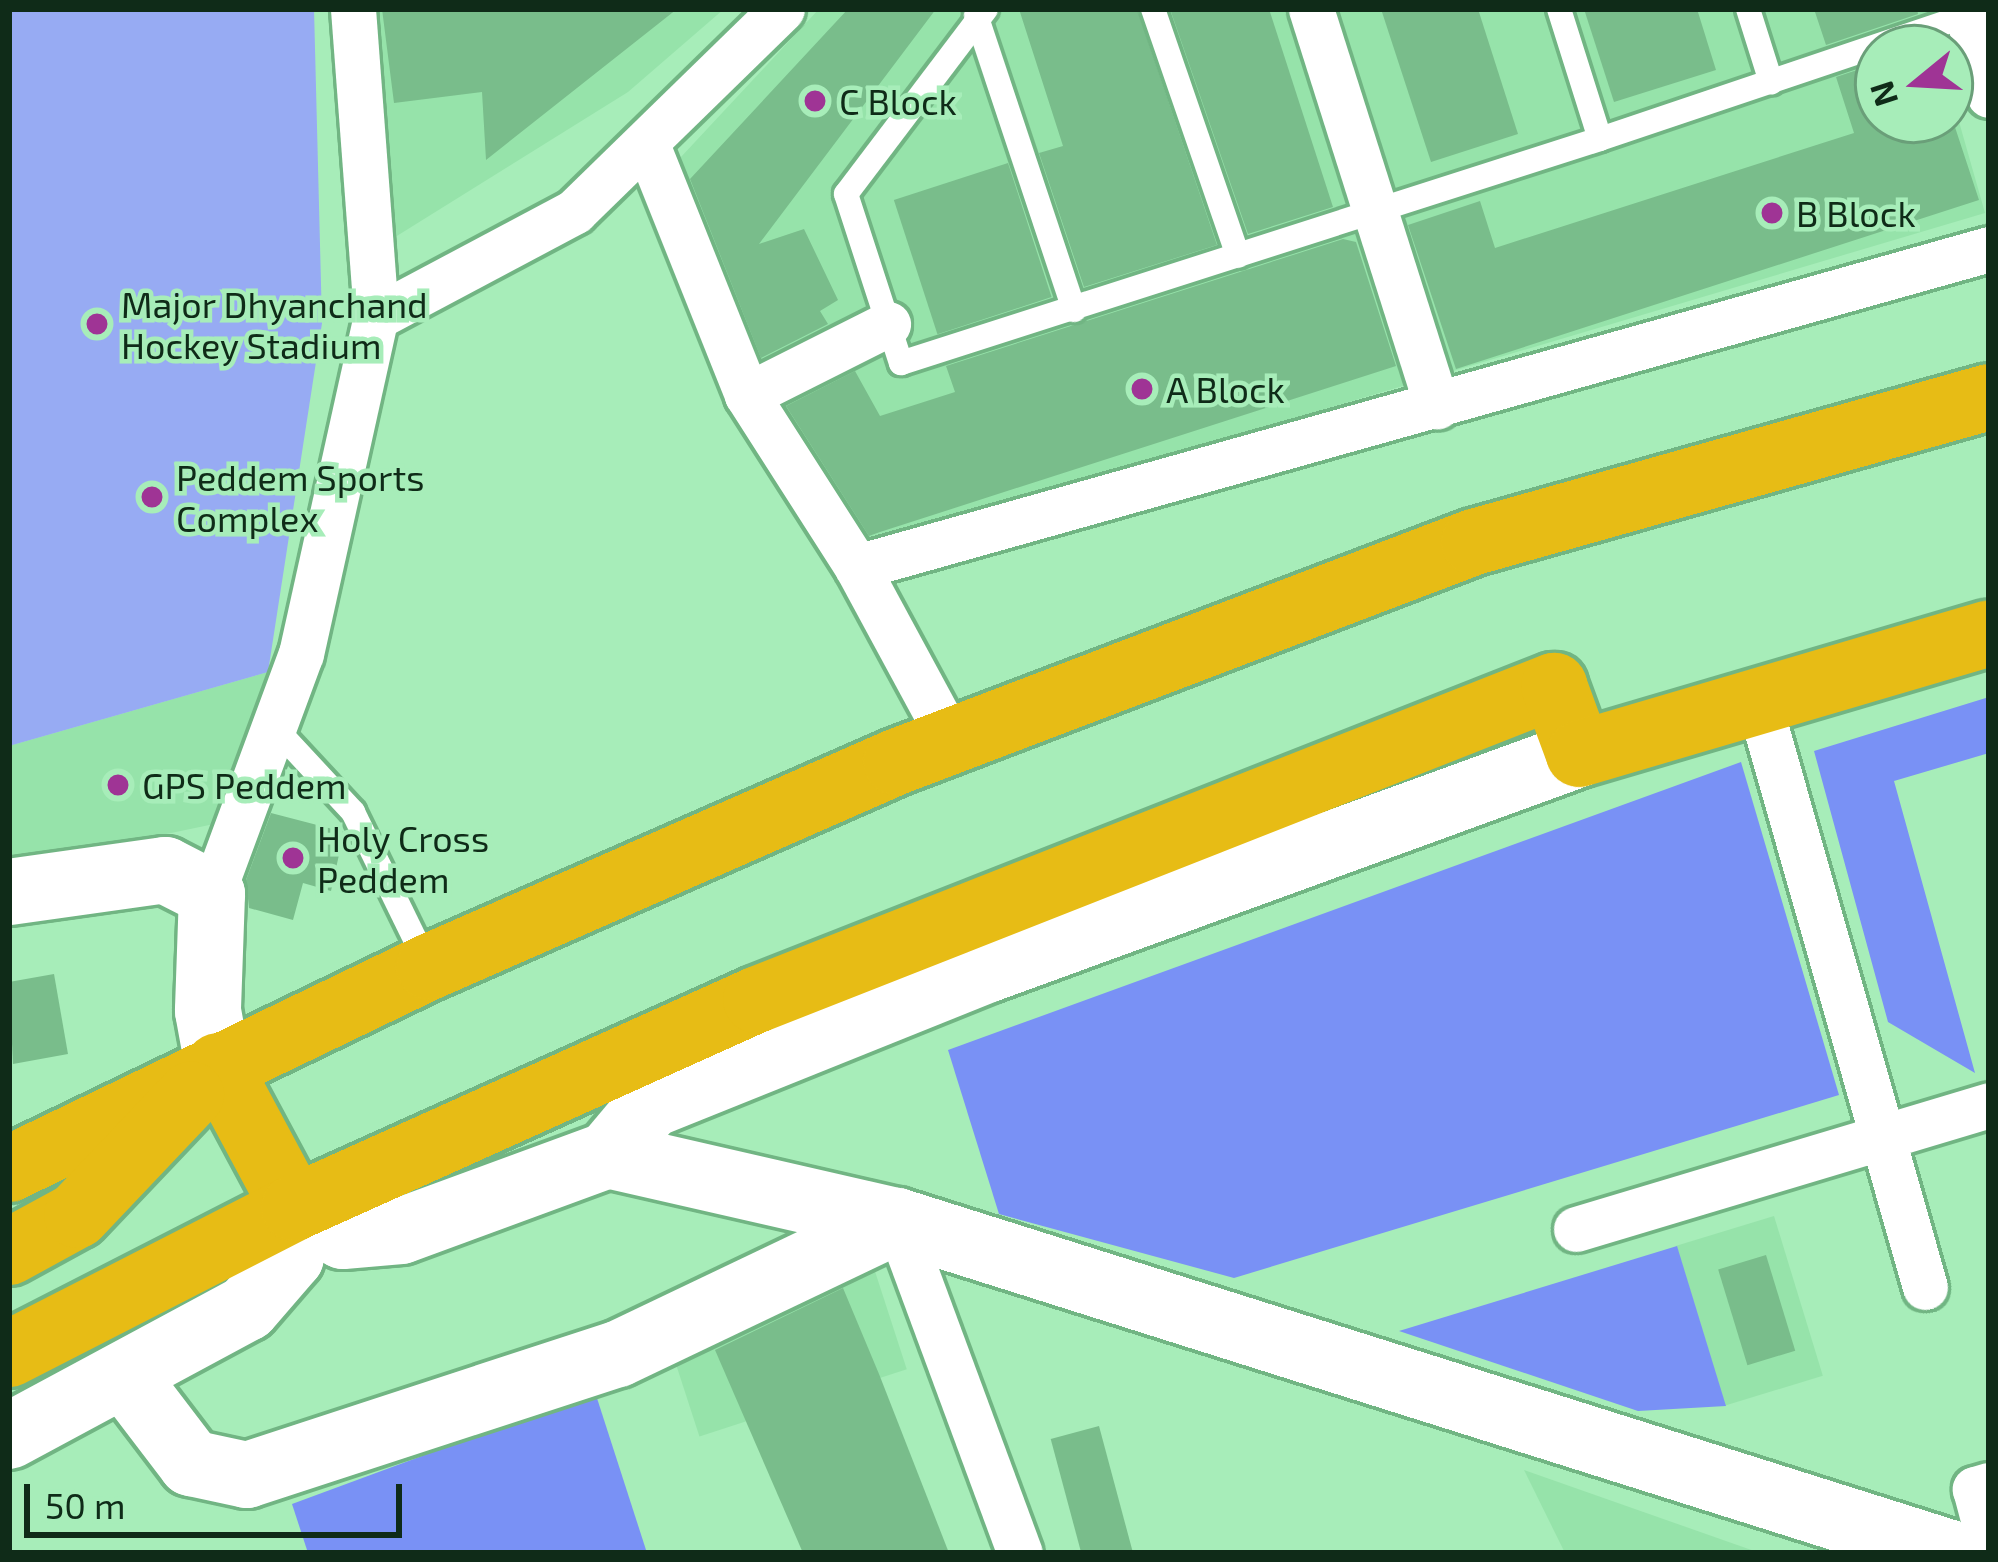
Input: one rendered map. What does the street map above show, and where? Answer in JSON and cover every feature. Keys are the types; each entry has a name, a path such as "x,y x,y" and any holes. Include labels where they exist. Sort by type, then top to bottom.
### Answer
{"highway":[{"path":"9,1169 429,968 951,741 1474,542 1989,397"},
{"path":"9,1354 294,1208 756,1000 1554,686 1579,754 1760,707 1989,633"},
{"path":"218,1066 294,1208"},
{"path":"9,1252 77,1215 218,1066"}],"street":[{"path":"218,1066 208,1011 212,894 301,654 376,317 353,9"},
{"path":"376,317 575,211 648,147 782,9"},
{"path":"1311,9 1437,407"},
{"path":"1967,12 1989,95"},
{"path":"648,147 747,395 857,567 951,741"},
{"path":"857,567 1989,249"},
{"path":"747,395 888,324"},
{"path":"1760,707 1925,1287"},
{"path":"14,1438 247,1308 291,1257 294,1208 343,1236 401,1231 608,1155 650,1105 989,969 1579,754"},
{"path":"9,892 165,869 212,894"},
{"path":"1576,1228 1989,1105"},
{"path":"608,1155 897,1221 1950,1553"},
{"path":"124,1375 191,1463 247,1475 618,1354 897,1221"},
{"path":"897,1221 1019,1553"},
{"path":"1989,1485 1975,1489 1989,1542"}],"lane":[{"path":"1153,9 1238,256"},
{"path":"1559,9 1600,139"},
{"path":"1748,9 1771,82"},
{"path":"981,12 1074,310"},
{"path":"981,12 846,194 901,363 1600,139 1967,12"},
{"path":"275,728 353,812 429,968"}],"shaded area":[{"name":"Peddem Sports Complex","path":"9,9 314,9 322,323 268,672 9,746"},
{"path":"375,9 724,9 628,92 392,239"},
{"path":"819,9 1927,9 1931,24 1854,24 1854,144 1965,144 1985,213 854,549 667,172"},
{"name":"GPS Peddem","path":"268,672 214,824 9,867 9,746"},
{"path":"1989,697 1989,753 1894,781 1975,1073 1888,1022 1814,751"},
{"path":"1741,762 1839,1095 1234,1278 999,1214 948,1050"},
{"path":"1774,1216 1823,1376 1725,1406 1676,1246"},
{"path":"1677,1246 1726,1406 1638,1411 1399,1331"},
{"path":"870,1256 907,1369 699,1437 663,1323"},
{"path":"595,1392 647,1553 308,1553 292,1504"},
{"path":"1524,1470 1760,1553 1565,1553"}],"building":[{"path":"382,9 677,9 486,160 482,92 394,103"},
{"name":"C Block","path":"848,9 936,9 759,244 804,229 838,300 820,311 828,324 761,358 690,179"},
{"path":"1019,9 1137,9 1217,245 1084,287 1039,153 1063,146"},
{"path":"1170,9 1269,9 1333,207 1248,234"},
{"path":"1381,9 1478,9 1518,134 1431,162"},
{"path":"1584,9 1697,9 1716,70 1614,102"},
{"path":"1814,9 1917,9 1918,14 1888,24 1854,24 1854,36 1826,45"},
{"name":"B Block","path":"1854,71 1854,133 1836,77"},
{"name":"B Block","path":"1854,133 1854,144 1961,144 1979,200 1456,369 1408,225 1480,201 1495,248"},
{"path":"1008,163 1052,297 937,334 894,200"},
{"name":"A Block","path":"1343,239 1356,242 1396,366 869,536 786,406 855,371 880,416 955,392 946,366"},
{"name":"Holy Cross Peddem","path":"271,813 344,832 331,891 303,883 293,920 249,908 246,880"},
{"path":"54,974 68,1054 13,1064 9,982"},
{"path":"1766,1255 1795,1351 1747,1365 1718,1270"},
{"path":"843,1288 949,1553 803,1553 715,1350"},
{"path":"1099,1426 1133,1553 1081,1553 1051,1439"}],"place":[{"name":"C Block","path":"815,101"},
{"name":"B Block","path":"1772,213"},
{"name":"Major Dhyanchand Hockey Stadium","path":"97,324"},
{"name":"A Block","path":"1142,389"},
{"name":"Peddem Sports Complex","path":"152,497"},
{"name":"GPS Peddem","path":"118,785"},
{"name":"Holy Cross Peddem","path":"293,858"}]}
